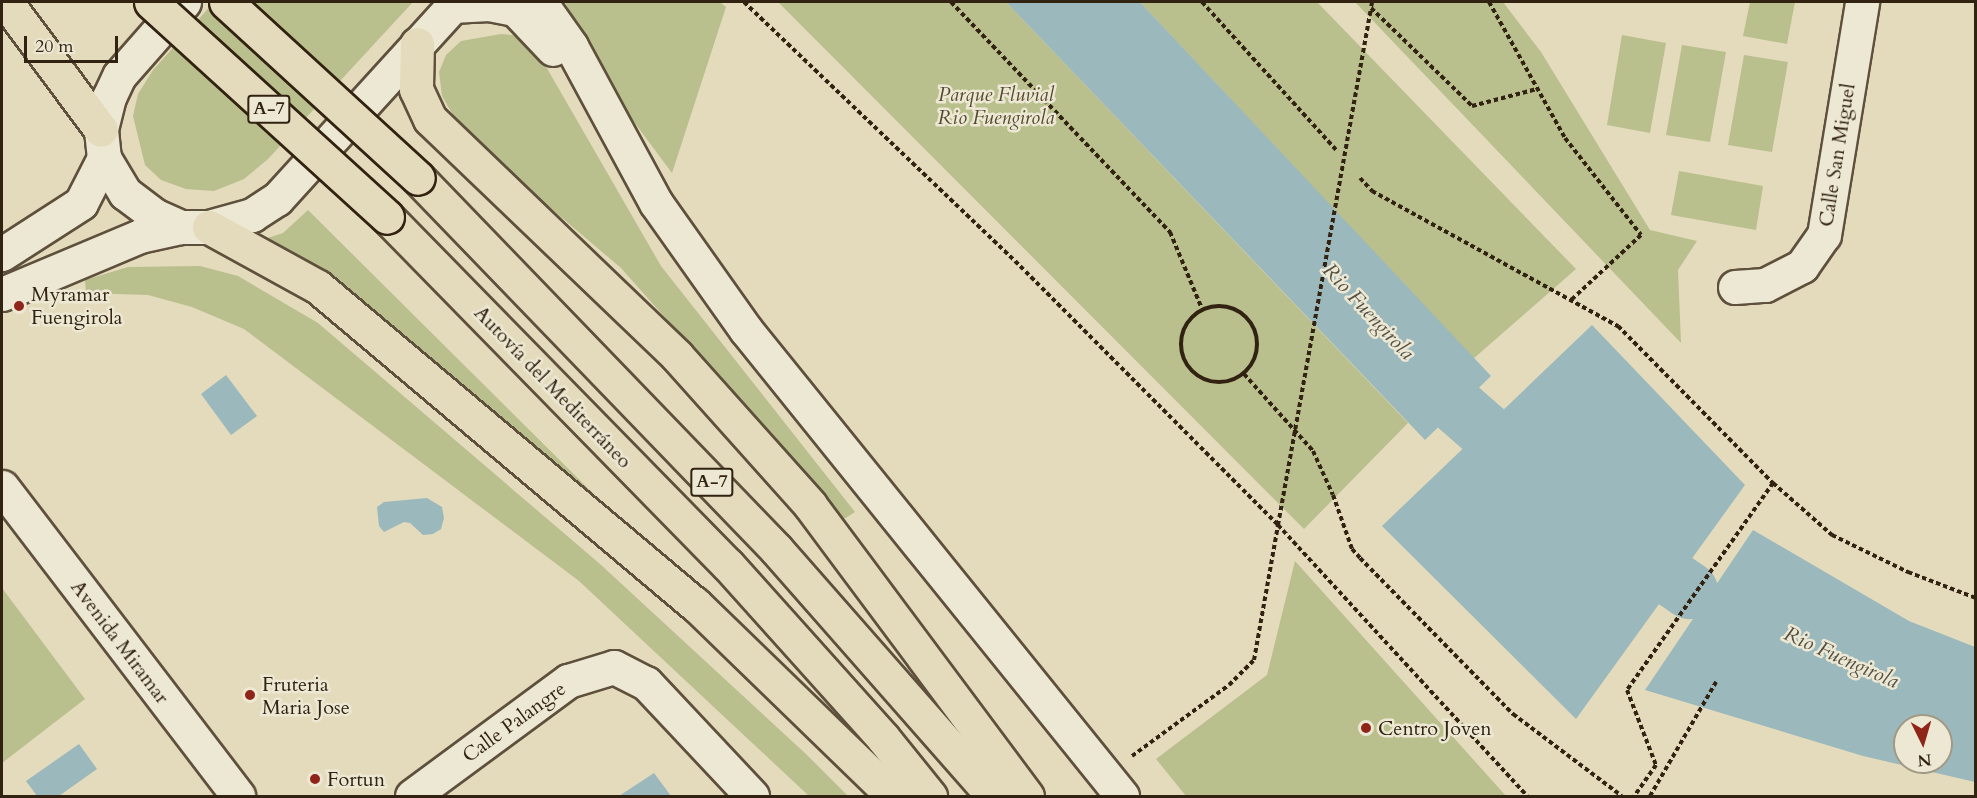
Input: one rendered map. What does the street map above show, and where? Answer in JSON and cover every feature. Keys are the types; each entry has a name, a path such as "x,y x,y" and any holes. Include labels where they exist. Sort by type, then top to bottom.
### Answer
{"highway":[{"path":"6,2 103,144"},
{"name":"Autovía del Mediterráneo","path":"150,2 387,217 728,565 883,738 930,796"},
{"name":"A-7","path":"226,2 418,178 776,549 993,796"},
{"path":"417,45 416,88 430,119 677,356 810,505 1027,796"},
{"path":"195,227 318,287 695,604 893,796"}],"street":[{"path":"2,254 81,202 103,144 109,97 119,76 184,2"},
{"path":"540,2 570,46"},
{"path":"554,2 570,46 656,203 746,330 1113,786"},
{"name":"Calle San Miguel","path":"1735,287 1765,285 1802,266 1824,235 1862,2"},
{"path":"2,294 140,236 252,215 277,199 454,4 489,4 515,9 593,91"},
{"path":"103,144 125,193 154,215 195,227"},
{"name":"Avenida Miramar","path":"2,487 238,796"},
{"name":"Calle Palangre","path":"412,796 568,681 614,667 646,683 752,796"}],"path":[{"path":"744,2 1015,261 1278,525 1527,796"},
{"path":"951,2 1170,232 1202,309"},
{"path":"1202,2 1337,151"},
{"path":"1113,786 1229,685 1254,660 1372,2"},
{"path":"1488,2 1565,138 1641,235 1571,300"},
{"path":"1371,8 1472,106 1537,89"},
{"path":"1360,178 1372,191 1618,326 1773,483 1832,535 1908,572 1976,598"},
{"path":"1220,305 1234,308 1245,315 1253,326 1257,338 1257,351 1244,374 1221,382 1197,376 1188,368 1180,345 1181,332 1187,321 1202,309 1220,305"},
{"path":"1244,374 1313,451 1333,495 1352,549 1360,558 1513,714 1622,796"},
{"path":"1634,796 1656,765 1627,690 1773,483"},
{"path":"1650,796 1716,682"}],"green space":[{"path":"214,2 413,2 268,159 244,179 214,191 186,189 161,180 145,165 133,116 138,94 153,70"},
{"path":"565,2 720,2 726,7 672,173 602,79"},
{"name":"Parque Fluvial Rio Fuengirola","path":"778,2 1006,2 1408,423 1304,529"},
{"path":"1140,2 1317,2 1576,269 1473,359"},
{"path":"1355,2 1503,2 1541,52 1650,230 1697,241 1678,270 1681,343"},
{"path":"1750,2 1795,2 1787,44 1743,36"},
{"path":"501,34 522,36 537,51 661,266 855,512 844,519 621,268 475,144 453,115 442,96 439,72 446,55 461,41"},
{"path":"1622,35 1666,43 1650,133 1607,125"},
{"path":"1682,45 1726,52 1710,142 1666,135"},
{"path":"1744,55 1788,62 1772,152 1728,145"},
{"path":"1679,171 1763,186 1756,230 1671,215"},
{"path":"308,210 640,540 310,262 265,239 283,233"},
{"path":"200,266 238,276 318,323 600,564 806,754 848,796 809,796 579,581 244,329 192,307 148,295 86,293 85,280 128,267"},
{"path":"1295,561 1506,796 1186,796 1156,759 1267,675"},
{"path":"2,588 85,699 2,763"}],"water":[{"path":"1006,2 1140,2 1491,376 1425,440"},
{"path":"1592,325 1745,485 1576,719 1382,526"},
{"path":"226,375 257,416 231,435 201,394"},
{"path":"427,498 442,507 444,518 441,529 433,534 423,535 410,523 404,522 384,532 379,526 377,507 384,502"},
{"path":"1753,530 1909,621 1975,647 1975,782 1941,774 1953,774 1953,714 1893,714 1893,763 1645,690"},
{"path":"79,744 97,769 59,796 37,796 26,781"},
{"path":"654,773 671,796 619,796"}],"waterway":[{"name":"Rio Fuengirola","path":"1403,349 1458,407 1541,480"},
{"name":"Rio Fuengirola","path":"1610,536 1689,590"}],"place":[{"name":"Myramar Fuengirola","path":"19,306"},
{"name":"Fruteria Maria Jose","path":"250,695"},
{"name":"Centro Joven","path":"1366,728"},
{"name":"Fortun","path":"315,779"}]}
